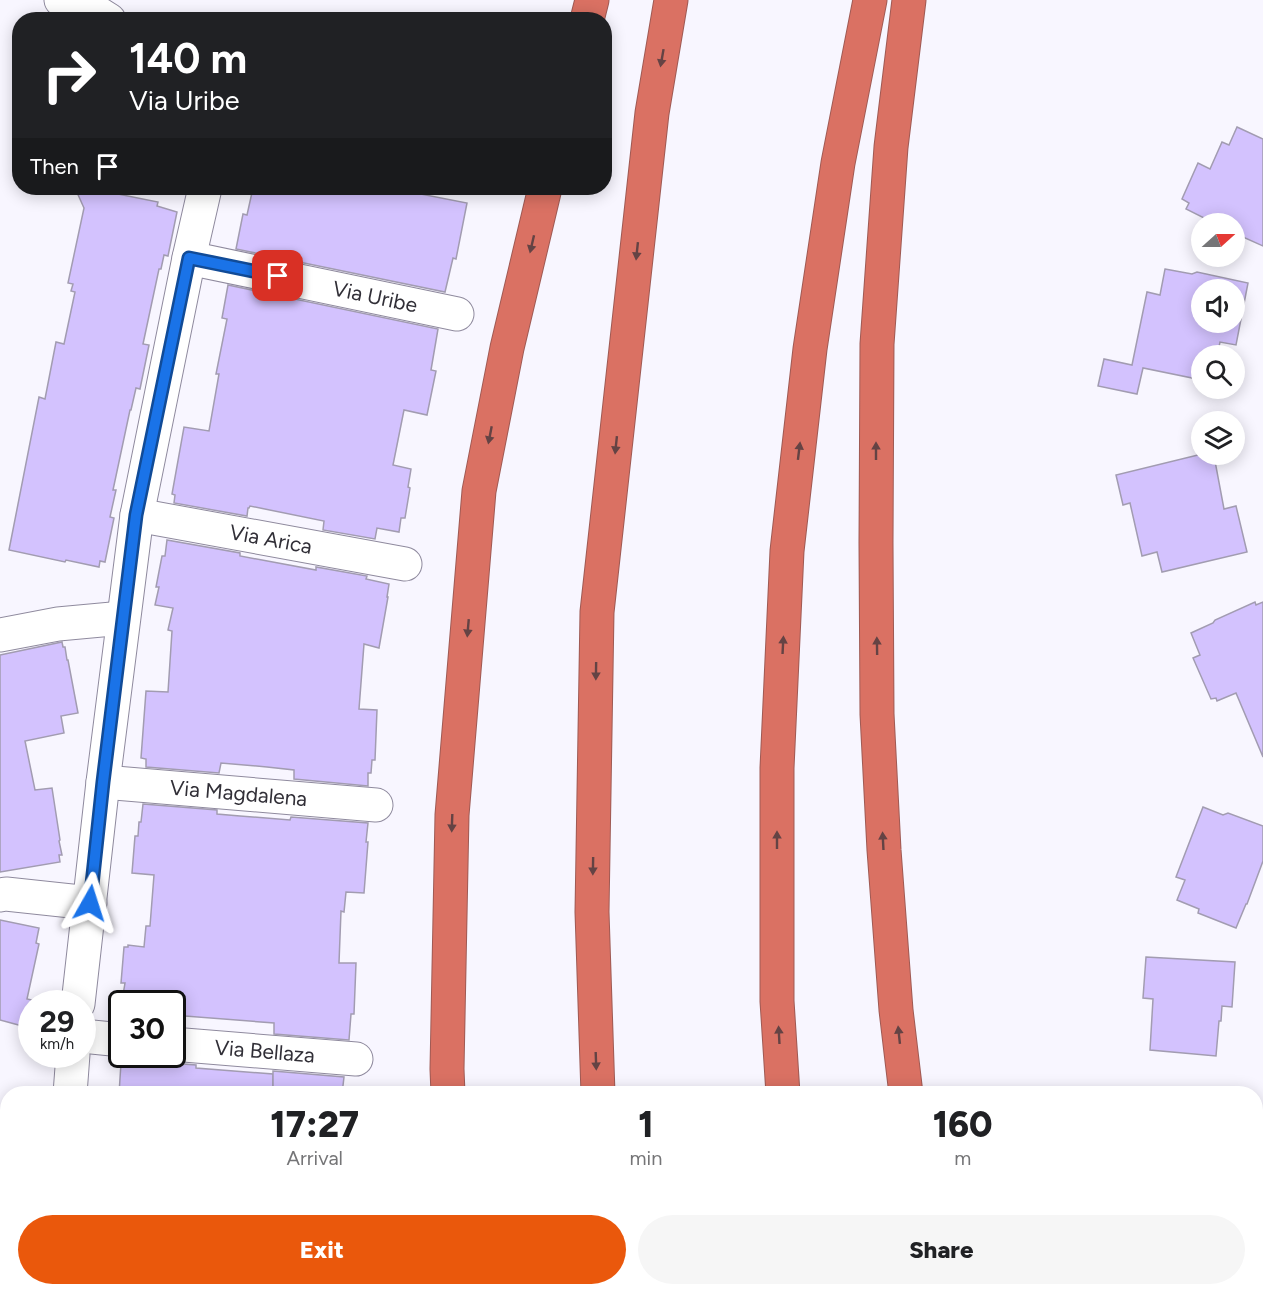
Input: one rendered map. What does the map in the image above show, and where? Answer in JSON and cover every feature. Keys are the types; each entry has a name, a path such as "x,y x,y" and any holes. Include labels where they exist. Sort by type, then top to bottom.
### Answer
{"highway":[{"path":"598,1086 592,912 597,612 652,113 671,0"},
{"path":"782,1086 777,1001 777,768 787,550 810,349 838,163 870,0"},
{"path":"905,1086 896,1010 884,850 877,714 876,543 877,344 891,147 909,0"},
{"path":"448,1086 452,815 479,491 507,348 543,195"}],"street":[{"path":"61,0 96,12"},
{"path":"80,990 136,515 203,195"},
{"name":"Via Uribe","path":"189,258 457,314"},
{"name":"Via Arica","path":"136,515 405,564"},
{"path":"0,634 58,624 123,618"},
{"name":"Via Magdalena","path":"103,782 376,805"},
{"path":"0,895 90,903"},
{"name":"Via Bellaza","path":"186,1045 356,1059"},
{"path":"71,1086 72,1068"}],"building":[{"path":"1237,127 1263,139 1263,246 1245,238 1245,213 1194,213 1186,209 1189,203 1182,199 1198,163 1210,169 1222,142 1229,145"},
{"path":"78,195 123,195 158,202 157,206 177,212 168,256 164,255 161,269 159,269 143,344 149,345 140,389 136,388 130,410 113,490 116,490 110,517 114,518 105,562 100,561 99,567 9,550 39,397 45,399 56,342 64,344 75,292 71,291 73,284 68,283 84,208"},
{"path":"251,195 426,195 467,203 456,259 453,258 445,292 236,249 243,214 247,215"},
{"path":"1165,269 1192,274 1197,272 1229,279 1191,279 1191,333 1238,333 1236,345 1220,342 1219,345 1191,345 1191,378 1143,368 1137,394 1098,386 1104,359 1132,365 1147,292 1160,295"},
{"path":"1245,282 1248,283 1245,298"},
{"path":"228,285 438,329 431,370 436,371 427,415 404,410 393,465 411,469 405,518 401,518 399,532 377,528 375,539 323,530 324,521 250,506 247,516 174,503 175,495 172,494 184,427 209,431 219,374 216,374 227,319 222,318"},
{"path":"1191,457 1191,465 1216,465 1224,509 1236,506 1247,552 1162,572 1157,552 1142,556 1130,503 1123,505 1116,475"},
{"path":"167,540 316,570 316,567 367,576 366,579 389,584 379,648 364,644 359,709 377,710 375,760 372,760 371,773 368,773 368,786 294,779 294,770 221,763 219,773 146,767 146,759 141,758 146,691 168,692 172,631 168,630 173,608 155,605 159,587 156,587"},
{"path":"1255,602 1256,605 1263,602 1263,757 1236,693 1217,701 1216,698 1211,699 1193,658 1200,655 1191,633"},
{"path":"62,642 68,660 78,713 61,716 64,733 25,741 35,790 52,788 62,855 59,855 60,862 0,872 0,655"},
{"path":"143,804 217,810 217,814 240,816 368,823 364,893 346,892 344,912 341,911 339,963 356,963 354,1014 351,1014 349,1040 274,1034 274,1023 186,1016 186,990 124,990 125,983 121,983 124,947 128,945 144,947 146,926 150,926 154,875 132,873 135,836 138,836 139,822 141,822"},
{"path":"1203,807 1223,815 1228,813 1263,826 1263,861 1236,928 1198,913 1199,909 1177,900 1185,880 1176,877"},
{"path":"0,920 39,928 36,943 39,944 29,990 18,990 18,1025 0,1020"},
{"path":"1146,957 1235,962 1232,1007 1222,1006 1216,1056 1150,1050 1153,999 1143,998"},
{"path":"186,1064 196,1065 196,1068 273,1074 273,1086 120,1086 121,1068 186,1068"},
{"path":"273,1071 344,1077 343,1086 273,1086"}],"route":[{"path":"90,903 136,515 189,258 278,276"}]}
